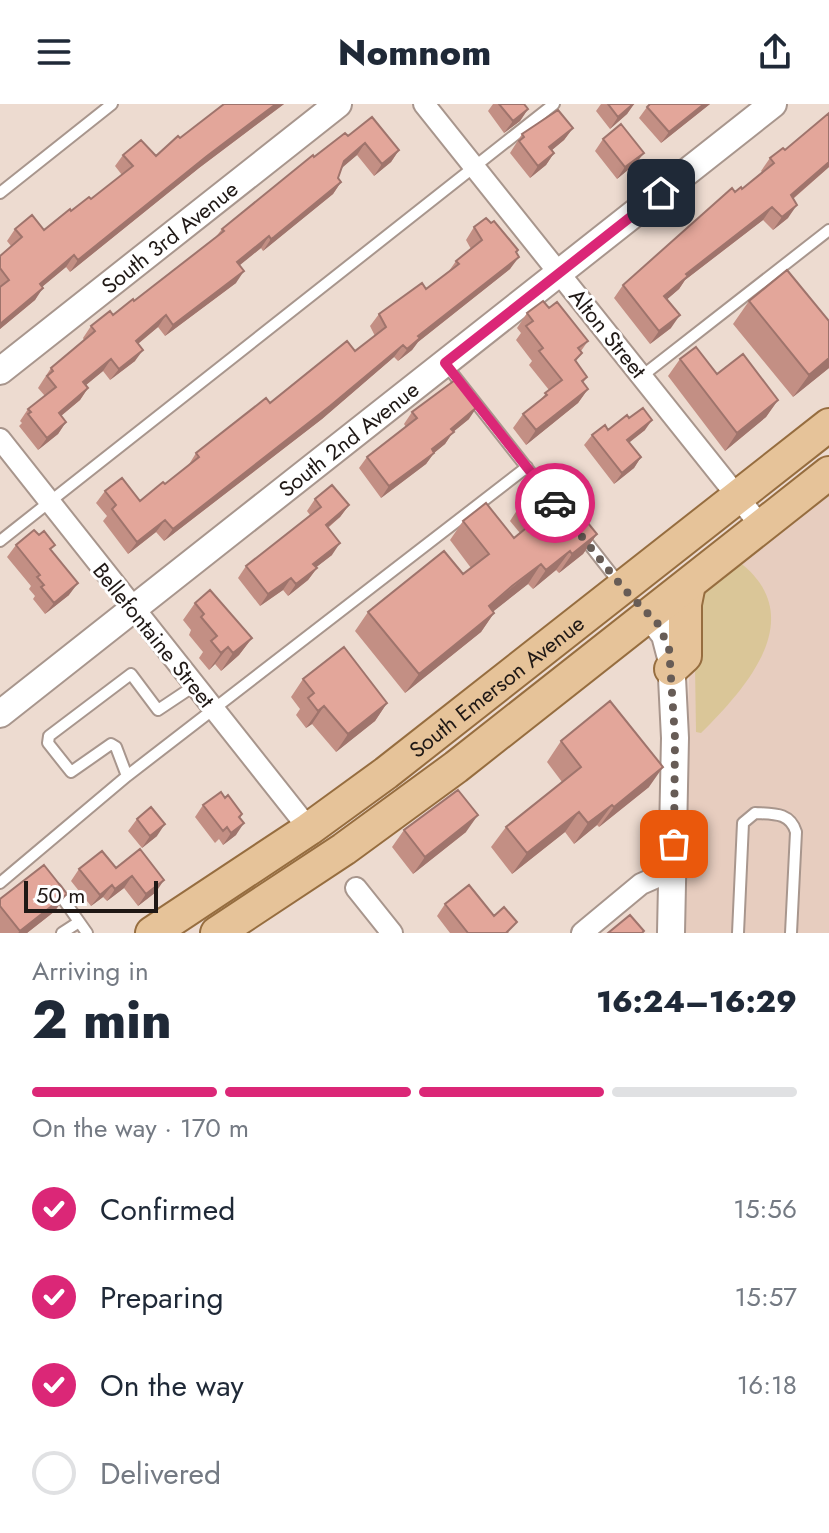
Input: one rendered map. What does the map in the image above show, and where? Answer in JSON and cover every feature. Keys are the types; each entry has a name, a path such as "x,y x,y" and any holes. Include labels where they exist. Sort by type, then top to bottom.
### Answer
{"main road":[{"name":"South Emerson Avenue","path":"152,933 309,829 386,773 829,425"},
{"name":"South Emerson Avenue","path":"217,933 365,834 650,616 829,473"},
{"path":"671,669 685,656 685,604 689,584"}],"street":[{"name":"South 3rd Avenue","path":"0,371 338,104"},
{"name":"Alton Street","path":"424,104 761,526"},
{"name":"South 2nd Avenue","path":"0,714 773,104"},
{"name":"Bellefontaine Street","path":"0,439 309,829"},
{"path":"623,588 665,635 671,658 675,738 671,933"},
{"path":"582,933 641,884 673,870"},
{"path":"356,888 392,933"}],"lane":[{"path":"0,193 112,104"},
{"path":"0,541 554,104"},
{"path":"642,376 829,230"},
{"path":"445,363 556,503"},
{"path":"0,883 127,776 527,467"},
{"path":"575,527 623,588"},
{"path":"127,776 116,747 111,744 71,772 48,743 49,736 131,674 158,710 194,686"},
{"path":"738,933 743,823 755,813 783,815 793,823 796,832 791,933"},
{"path":"32,856 40,867"},
{"path":"48,878 87,933"},
{"path":"62,933 79,922"}],"shaded area":[{"path":"829,485 829,933 680,933 692,597"},
{"path":"738,561 759,582 769,605 771,627 752,673 719,715 701,733 696,732 694,597"}],"building":[{"path":"224,104 276,104 78,260 74,255 40,284 43,288 0,324 0,287 9,280 0,268 0,256 22,237 15,229 32,215 44,230 133,166 123,155 141,140 156,156 178,136 180,138"},
{"path":"499,104 524,104 528,109 513,121"},
{"path":"608,104 633,104 618,117"},
{"path":"650,104 704,104 669,132 647,107"},
{"path":"558,110 573,128 549,147 554,153 538,166 519,141 524,137 522,134"},
{"path":"829,113 829,162 791,195 797,205 782,217 772,207 686,274 688,276 664,296 680,315 659,331 623,285 732,188 735,192 742,189 774,163 770,158 783,148 785,150"},
{"path":"372,117 399,150 382,164 365,143 344,161 338,178 341,182 274,237 271,239 269,236 237,262 244,271 173,325 166,315 136,341 143,350 119,369 111,359 83,382 88,388 59,413 66,422 47,438 28,414 31,412 28,409 56,387 47,376 53,371 51,368 95,331 91,326 110,311 113,315 134,301 224,231 222,229 313,155 345,133 348,136"},
{"path":"621,124 644,153 625,167 603,139"},
{"path":"486,218 491,223 494,221 518,250 519,257 418,336 420,338 407,349 403,345 173,529 165,520 137,542 112,509 116,505 105,491 122,478 140,501 199,457 196,453 266,398 270,403 347,341 355,351 386,327 379,314 422,283 426,289 459,264 456,261 482,240 474,227"},
{"path":"787,270 829,321 829,358 809,375 749,301"},
{"path":"543,301 549,308 557,302 588,341 578,348 582,353 575,360 587,377 582,381 588,389 536,430 523,414 562,380 539,351 543,348 526,326 533,321 527,313"},
{"path":"696,347 717,374 743,354 778,400 737,433 680,359"},
{"path":"455,380 477,407 451,429 454,432 432,449 434,453 389,486 367,457 417,418 412,412"},
{"path":"643,408 652,420 627,440 641,457 622,473 592,435 605,425 608,430 627,415 629,418"},
{"path":"332,485 349,505 326,525 340,543 313,564 317,568 296,584 291,578 268,594 246,566 321,507 315,499"},
{"path":"544,485 574,524 583,517 597,534 546,570 541,564 512,586 489,606 494,613 419,674 368,612 444,551 463,574 489,554 463,521 486,503 514,538 537,519 523,501"},
{"path":"34,530 39,535 44,531 55,545 50,549 78,583 54,603 41,587 44,585 37,577 40,575 16,545"},
{"path":"210,590 252,638 233,653 228,647 221,653 211,641 217,636 201,617 204,614 195,603"},
{"path":"344,647 387,703 348,734 324,706 318,711 308,698 314,693 303,679"},
{"path":"610,701 663,767 614,807 612,805 588,823 579,812 527,853 506,827 581,767 561,741"},
{"path":"458,790 478,815 425,857 404,830"},
{"path":"221,792 225,798 228,795 242,814 239,817 244,823 231,833 227,827 223,831 203,805"},
{"path":"151,807 165,824 150,836 137,819"},
{"path":"140,849 164,880 146,894 132,876 115,889 112,885 100,895 79,869 102,851 116,868"},
{"path":"44,865 67,894 20,931 0,906 0,899"},
{"path":"469,885 494,916 504,907 517,922 506,933 468,933 445,904"},
{"path":"630,915 644,931 642,933 608,933"}],"way so far":[{"path":"555,503 665,635 671,658 675,738 674,844"}],"route":[{"path":"555,503 445,363 661,193"}]}
